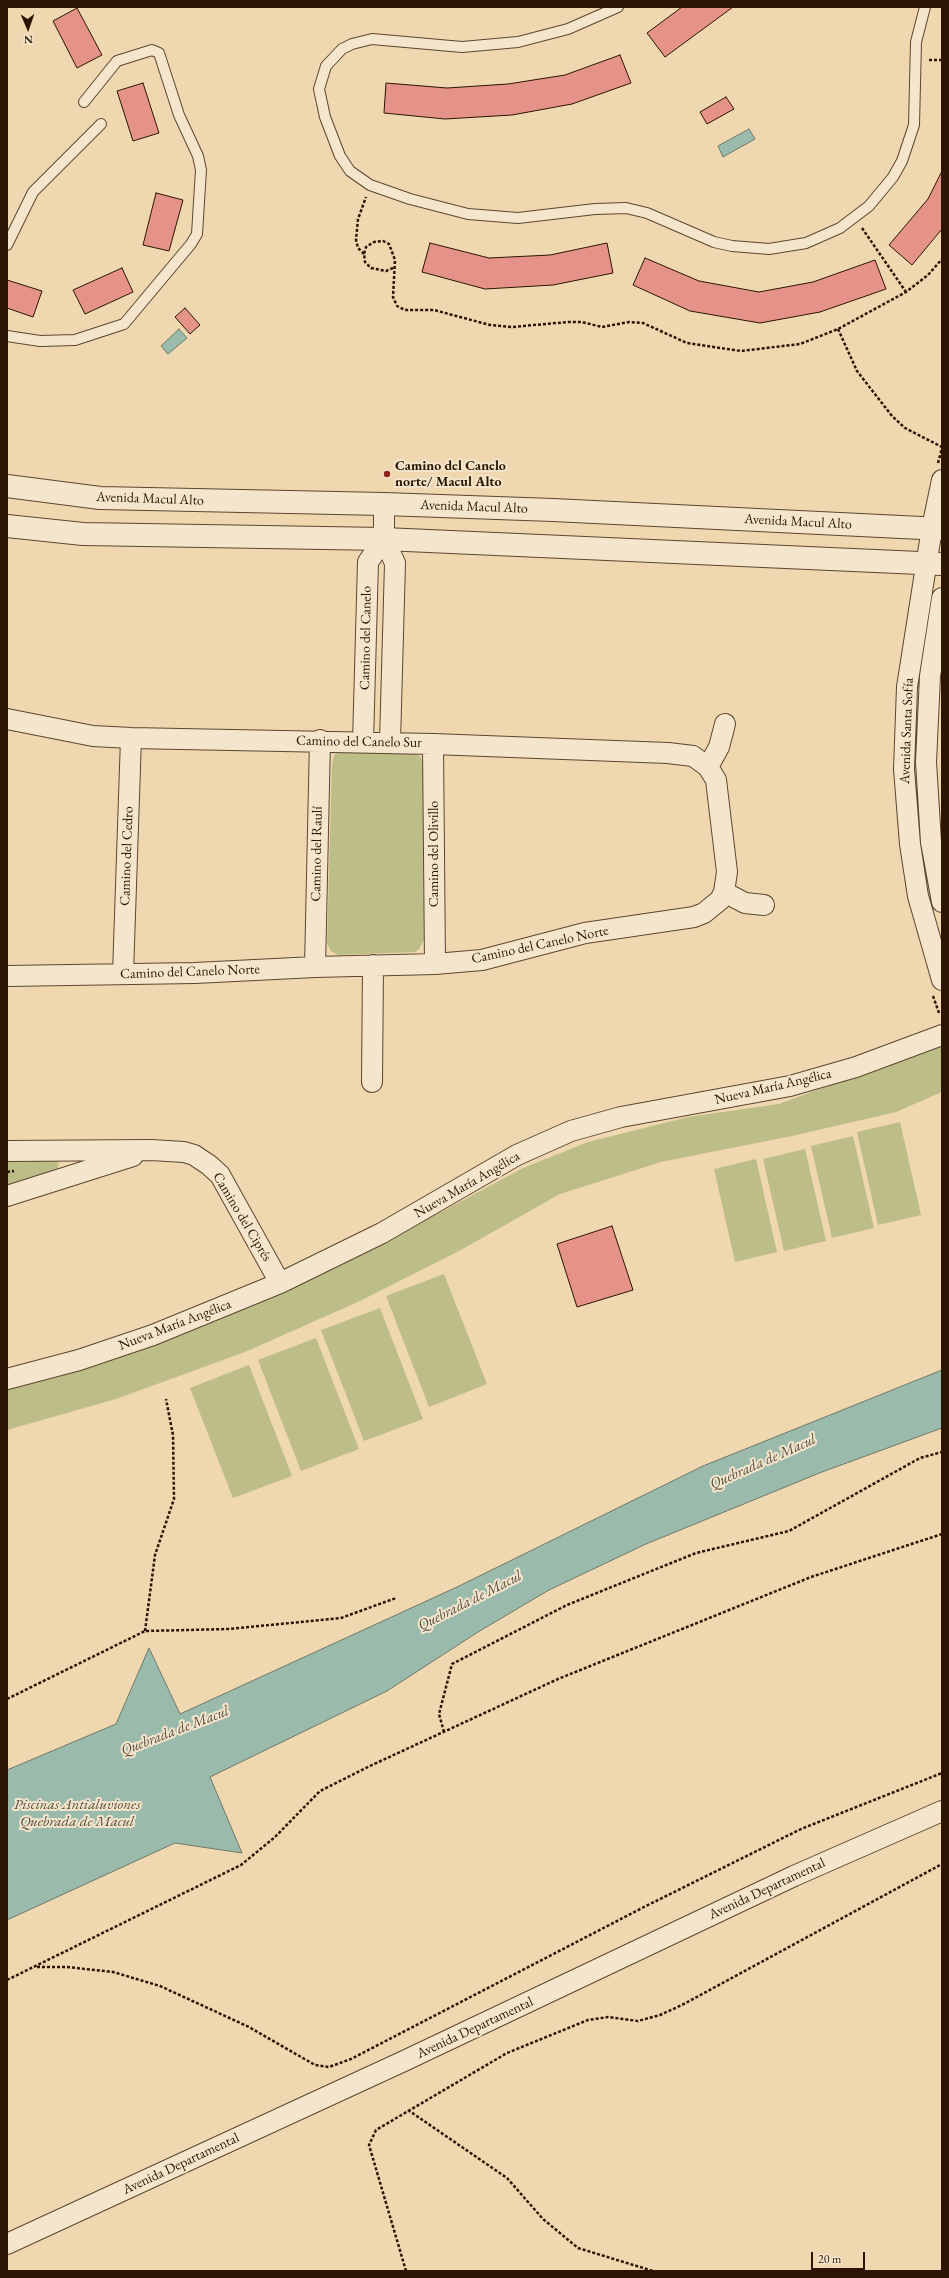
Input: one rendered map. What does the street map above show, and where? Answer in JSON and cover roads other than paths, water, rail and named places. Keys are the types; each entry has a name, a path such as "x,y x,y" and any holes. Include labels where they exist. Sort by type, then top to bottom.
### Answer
{"street":[{"name":"Avenida Santa Sofía","path":"942,480 935,564 907,687 904,769 910,844 918,896 942,980"},
{"name":"Avenida Macul Alto","path":"7,486 100,498 384,504 937,529"},
{"name":"Camino del Canelo","path":"384,504 384,539 395,563 390,742"},
{"path":"7,526 83,534 384,539 935,564"},
{"name":"Camino del Canelo","path":"363,742 368,562 384,539"},
{"name":"Avenida Santa Sofía","path":"942,598 930,676 926,762 931,842 942,902"},
{"name":"Camino del Canelo Sur","path":"7,719 93,736 131,738 320,740 668,752 693,756 708,767"},
{"path":"725,724 719,748 708,767 713,774 719,791 727,872 724,892 745,903 764,905"},
{"name":"Camino del Cedro","path":"123,974 131,738"},
{"name":"Camino del Raulí","path":"315,967 320,740"},
{"name":"Camino del Olivillo","path":"433,744 435,964"},
{"name":"Camino del Canelo Norte","path":"7,976 195,973 315,967 435,964 482,960 585,933 694,917 713,908 724,892"},
{"path":"372,1082 373,965"},
{"name":"Nueva María Angélica","path":"7,1379 79,1360 153,1336 280,1283 375,1237 517,1156 571,1132 621,1117 790,1086 856,1067 942,1036"},
{"name":"Camino del Ciprés","path":"7,1151 150,1150 184,1152 194,1155 215,1170 235,1200 280,1283"},
{"name":"Camino del Ciprés","path":"7,1196 150,1150"},
{"name":"Avenida Departamental","path":"7,2244 404,2061 794,1876 942,1811"}],"lane":[{"path":"615,8 568,29 518,42 462,47 372,39 352,44 342,49 326,66 320,89 325,117 344,164 359,179 370,185 410,199 485,217 518,218 595,209 626,208 647,213 714,242 750,249 769,249 806,243 840,228 855,218 873,201 893,177 909,144 914,126 916,95 914,63 916,42 925,7"},
{"path":"7,336 40,341 75,340 124,324 191,244 197,234 201,170 198,156 179,115 159,53 152,50 117,61 84,102"},
{"path":"7,245 33,192 101,124"}],"water":[{"path":"749,129 755,139 723,157 718,146"},
{"path":"179,329 187,338 168,354 161,346"},
{"name":"Piscinas Antialuviones Quebrada de Macul","path":"942,1370 942,1428 822,1472 646,1544 549,1590 478,1632 387,1691 210,1777 242,1853 175,1843 7,1920 7,1770 116,1724 149,1648 180,1714 457,1587 703,1466"}],"place":[{"name":"Camino del Canelo norte/ Macul Alto","path":"387,474"}],"water label":[{"name":"Quebrada de Macul","path":"763,1462"},
{"name":"Quebrada de Macul","path":"470,1601"},
{"name":"Quebrada de Macul","path":"175,1731"}]}
